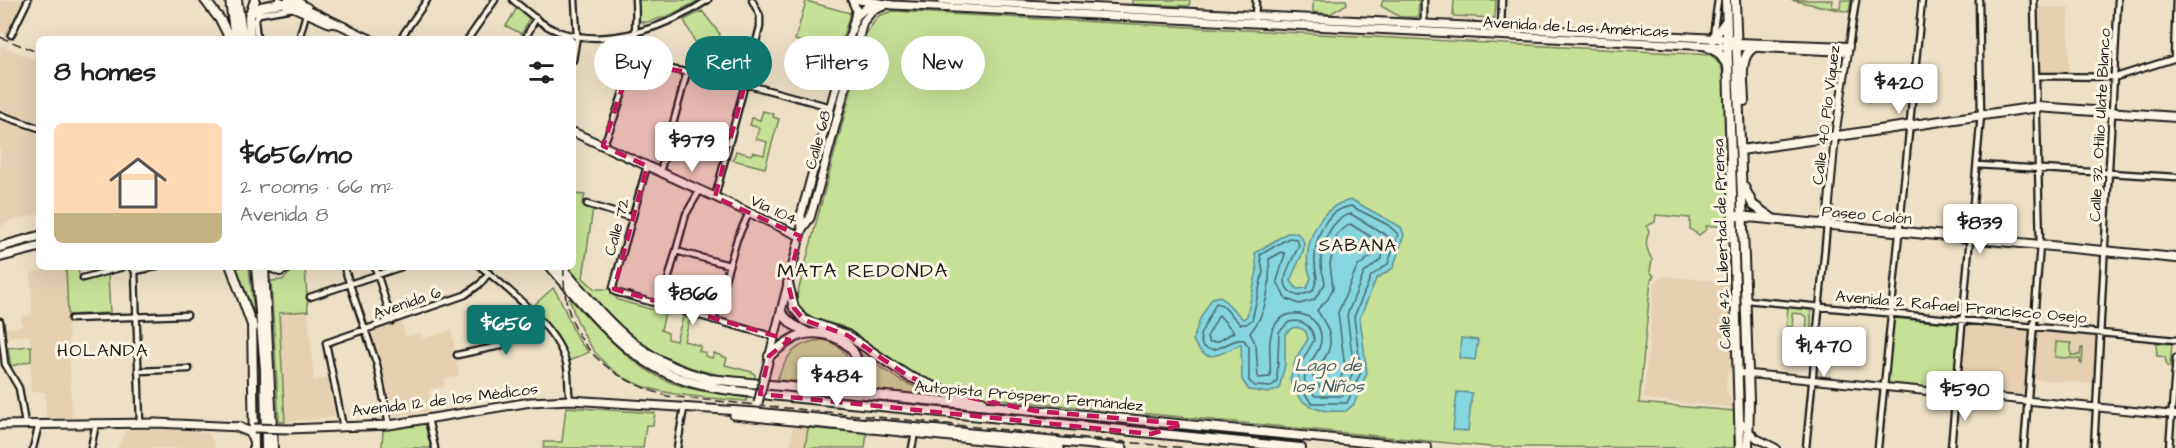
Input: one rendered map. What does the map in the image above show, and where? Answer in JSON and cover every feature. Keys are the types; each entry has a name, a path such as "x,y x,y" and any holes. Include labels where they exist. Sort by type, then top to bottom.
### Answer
{"highway":[{"path":"205,0 221,21 228,36"},
{"path":"230,0 235,36"},
{"path":"237,0 243,36"},
{"path":"250,36 255,0"},
{"path":"1726,0 1733,44"},
{"path":"1733,44 1735,0"},
{"path":"253,17 261,7 282,1"},
{"path":"293,4 307,11"},
{"path":"1713,39 1723,28 1727,17"},
{"name":"Calle 42 Libertad de Prensa","path":"1733,44 1729,71 1748,448"},
{"name":"Calle 42 Libertad de Prensa","path":"1733,44 1740,119 1741,173 1737,216 1742,240 1744,300 1740,448"},
{"path":"1708,47 1719,53 1729,71"},
{"path":"1740,119 1744,113 1744,59 1747,52 1753,48"},
{"path":"1740,150 2038,107 2176,117"},
{"path":"1741,173 1749,200 1774,220"},
{"name":"Paseo Colón","path":"1737,216 2176,258"},
{"path":"1742,240 1750,225 1764,219"},
{"path":"0,247 36,237"},
{"path":"0,257 36,248"},
{"path":"232,270 252,323 265,369"},
{"path":"256,270 265,369 266,448"},
{"path":"264,270 273,448"},
{"name":"Autopista Próspero Fernández","path":"553,270 621,345 656,369 695,384 770,395 1301,448"},
{"name":"Autopista Próspero Fernández","path":"564,270 609,323 646,355 660,363 709,379 1427,448"},
{"path":"788,283 794,308 804,320 847,334 908,376 952,394 1036,411"},
{"path":"781,313 798,328 812,334 841,340 856,355 858,369 852,382 842,388 802,389"},
{"path":"252,323 254,445"},
{"path":"770,356 789,341 812,334"},
{"path":"1151,434 1147,431 1149,426 1173,427 1184,424"},
{"path":"237,427 250,432 254,445"}],"main road":[{"path":"852,0 856,9 855,17"},
{"name":"Avenida de Las Américas","path":"859,0 893,5 1081,3 1255,16 1713,39 1733,44"},
{"name":"Avenida de Las Américas","path":"942,0 1081,15 1708,47 1733,44"},
{"path":"282,1 293,4"},
{"path":"282,1 363,36"},
{"path":"855,17 874,1"},
{"name":"Calle 68","path":"801,233 810,218 816,199 863,22 873,10 893,5"},
{"name":"Calle 68","path":"756,415 801,233 801,215 855,17"},
{"name":"Vía 104","path":"576,133 749,213 801,233"},
{"name":"Avenida 12 de los Médicos","path":"0,425 140,423 290,429 389,425 531,402 570,400 756,415 1060,448"},
{"name":"Avenida 12 de los Médicos","path":"714,411 745,417 756,415"},
{"name":"Avenida 12 de los Médicos","path":"1013,443 1123,448"}],"street":[{"path":"11,35 28,0"},
{"path":"402,36 427,0"},
{"path":"470,36 495,0"},
{"path":"513,0 536,18 561,33 577,36 636,32 683,15 708,0"},
{"path":"575,0 576,42"},
{"path":"635,0 635,36"},
{"path":"752,0 760,16 758,36"},
{"path":"1255,24 1256,0"},
{"path":"1424,0 1424,33"},
{"path":"1500,37 1502,0"},
{"path":"1713,39 1718,0"},
{"name":"Calle 40 Pío Víquez","path":"1806,448 1835,136 1856,0"},
{"path":"1878,448 1922,0"},
{"path":"1951,448 1981,115 1979,0"},
{"path":"2024,448 2040,245 2034,0"},
{"name":"Calle 32 Otilio Ulate Blanco","path":"2094,448 2116,77 2118,0"},
{"path":"2037,76 2116,77 2175,58 2176,0"},
{"path":"1081,3 1081,15"},
{"path":"256,36 253,17 293,4"},
{"path":"300,36 307,11"},
{"path":"527,36 536,18"},
{"name":"Avenida de Las Américas","path":"1733,44 1753,48 1848,49"},
{"name":"Avenida de Las Américas","path":"1733,44 1848,49"},
{"path":"660,172 685,79"},
{"path":"603,146 623,90"},
{"path":"715,197 743,90"},
{"path":"768,90 831,106"},
{"path":"0,115 36,127"},
{"path":"1977,165 2176,177"},
{"name":"Calle 72","path":"647,166 613,287 617,293 661,306"},
{"path":"700,190 686,214 661,306 775,337"},
{"path":"587,204 632,218"},
{"path":"713,320 739,232 749,213"},
{"path":"676,251 729,265"},
{"path":"83,278 112,270"},
{"path":"140,423 135,272 143,270"},
{"path":"345,270 381,379 389,425"},
{"path":"376,270 392,321"},
{"path":"310,297 392,270"},
{"path":"485,270 538,319 556,341 565,358 570,400"},
{"name":"Avenida 6","path":"343,427 326,343 465,295 480,284 489,273"},
{"name":"Avenida 2 Rafael Francisco Osejo","path":"1744,300 2176,340"},
{"path":"71,319 187,315"},
{"path":"457,356 500,346 538,319"},
{"path":"0,321 5,364 19,388 25,424"},
{"path":"2169,448 2174,415 2176,358"},
{"path":"139,370 189,369"},
{"path":"1743,373 2174,415"},
{"path":"677,448 684,408"},
{"path":"428,419 435,448"},
{"path":"91,448 96,423"},
{"path":"1741,423 1749,433 1776,448"},
{"path":"33,448 39,424"},
{"path":"912,448 915,431"}],"highlighted area":[{"path":"631,61 745,84 715,197 800,236 788,283 794,308 804,320 847,335 908,376 952,394 1036,411 1183,424 1151,434 760,394 769,356 789,340 614,289 647,166 603,146"}],"shaded area":[{"path":"0,0 24,0 8,34 0,32"},
{"path":"2037,7 2069,7 2069,73 2039,72"},
{"path":"0,45 36,61 36,215 10,221 0,227"},
{"path":"40,270 66,270 72,418 46,418 45,392 31,392 30,336 7,337 6,328 22,326 21,316 32,315 31,273"},
{"path":"1663,276 1731,282 1734,365 1727,374 1726,389 1735,408 1643,399 1655,283"},
{"path":"308,311 314,380 328,378 335,417 285,422 279,313"},
{"path":"401,320 406,337 420,333 422,339 452,330 459,376 444,379 444,387 429,389 431,411 391,416 384,377 369,331"},
{"path":"1965,322 2032,328 2027,396 1959,390"},
{"path":"2037,329 2096,334 2093,384 2032,379"},
{"path":"793,426 808,428 805,448 790,448"},
{"path":"165,429 209,433 216,448 117,448 126,430"}],"green space":[{"path":"637,0 700,0 668,16 644,23 639,20"},
{"path":"1132,0 1190,0 1189,6 1132,4"},
{"path":"1313,0 1346,0 1347,4 1330,14 1313,12"},
{"path":"1383,0 1419,0 1418,17 1400,17 1381,6"},
{"path":"1454,0 1496,0 1495,18 1453,16"},
{"path":"1791,0 1833,0 1832,7 1840,8 1841,0 1851,0 1849,12"},
{"path":"806,1 850,13 844,36 796,36"},
{"path":"517,8 529,18 522,34 506,26"},
{"path":"702,11 720,36 692,36 684,20"},
{"path":"893,11 1711,55 1721,66 1725,83 1730,226 1706,226 1707,229 1699,235 1690,229 1690,218 1656,215 1655,222 1647,226 1649,231 1647,246 1652,260 1650,271 1654,276 1651,279 1639,403 1735,411 1734,448 1490,447 976,397 906,371 841,326 810,319 795,303 851,90 889,90 889,36 865,36 878,16"},
{"path":"763,111 774,114 773,117 779,119 765,168 733,160 736,151 751,155 753,152 764,155 767,142 756,139 759,128 750,125 752,118 760,120"},
{"path":"576,194 585,195 582,204 593,208 583,278 595,289 611,289 618,300 665,313 661,330 668,333 668,339 676,341 683,317 690,319 684,341 701,346 699,351 706,353 705,356 712,358 714,353 727,358 725,365 752,372 755,375 754,381 719,375 667,358 647,347 610,315 569,270 576,270"},
{"path":"66,270 78,270 82,282 108,273 110,313 68,315"},
{"path":"236,270 249,270 254,313"},
{"path":"294,270 305,270 308,311 279,313 285,422 279,422 271,281 282,280"},
{"path":"553,288 563,304 577,338 589,352 569,361 557,336 533,306"},
{"path":"569,298 621,350 651,372 684,387 748,397 746,401 660,391 636,384 615,372 597,355 582,331"},
{"path":"1788,307 1811,310 1811,334 1806,334 1807,318 1802,314 1792,313 1793,327 1786,326"},
{"path":"1893,318 1960,324 1953,390 1887,383"},
{"path":"824,340 836,345 845,353 849,364 847,378 832,384 777,380 784,363 793,351 806,343"},
{"path":"2056,342 2071,343 2071,355 2080,355 2081,348 2083,348 2082,364 2080,359 2055,357"},
{"path":"2156,343 2172,344 2170,367 2167,367 2165,357 2157,356"},
{"path":"31,346 31,361 11,366 8,348"},
{"path":"856,351 901,381 953,401 850,389 860,371"},
{"path":"566,407 655,413 653,425 646,425 643,448 543,448 544,442 562,442"},
{"path":"425,424 431,448 382,448 383,429"},
{"path":"808,428 867,433 865,448 805,448"}],"water":[{"name":"Lago de los Niños","path":"1352,200 1401,227 1404,235 1393,268 1376,279 1360,318 1367,373 1354,404 1346,411 1327,411 1311,407 1299,397 1290,380 1296,358 1308,339 1306,332 1298,328 1292,328 1285,335 1285,365 1279,389 1268,393 1249,390 1242,380 1241,344 1214,356 1203,353 1193,340 1200,319 1212,298 1220,296 1243,319 1247,316 1257,271 1255,253 1287,233 1297,233 1304,244 1302,256 1291,281 1297,289 1307,288 1311,278 1308,255 1314,230 1330,210 1340,203"},
{"path":"1461,338 1478,340 1475,360 1459,358"},
{"path":"1457,392 1472,393 1468,431 1453,430"}],"railway":[{"path":"0,37 36,52"},
{"path":"564,270 565,292 570,314 578,334 590,351 605,366 623,378 667,396 1186,448"}],"district":[{"name":"SABANA","path":"1358,245"},
{"name":"MATA REDONDA","path":"863,271"},
{"name":"HOLANDA","path":"103,350"}]}
